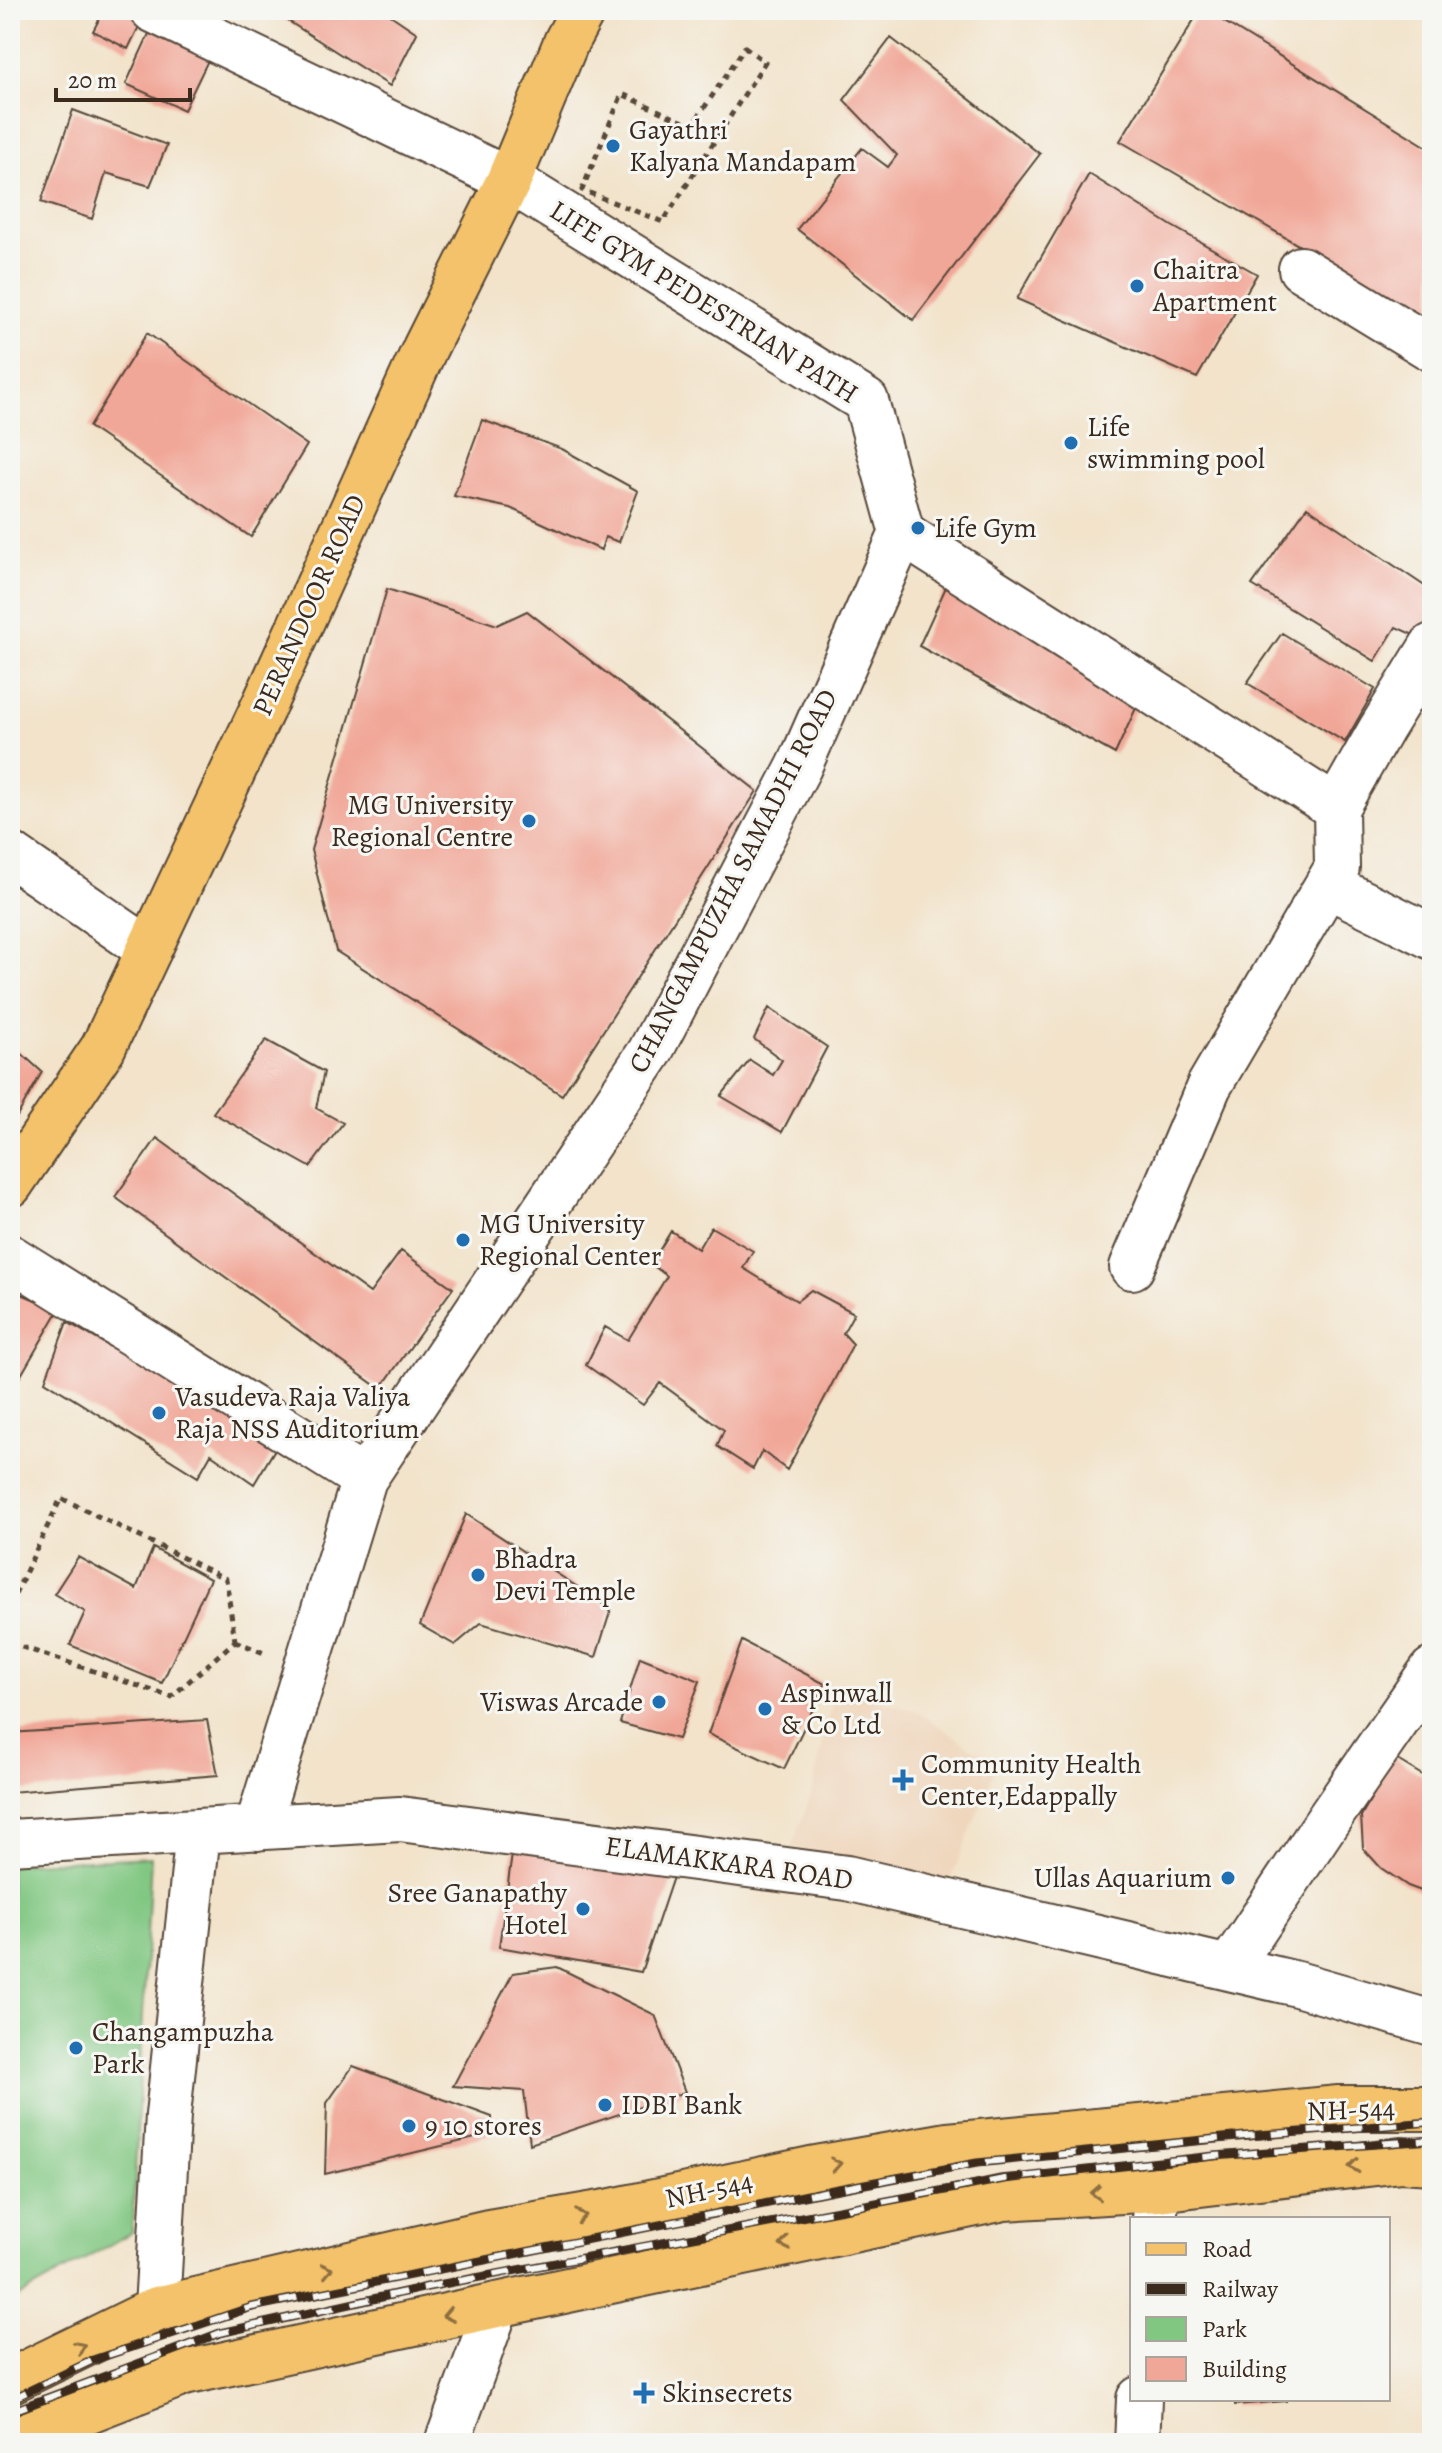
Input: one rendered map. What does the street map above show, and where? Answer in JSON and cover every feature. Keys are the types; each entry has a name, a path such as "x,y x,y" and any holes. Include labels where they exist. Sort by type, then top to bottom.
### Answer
{"main road":[{"name":"PERANDOOR ROAD","path":"10,1185 103,1048 265,703 425,348 509,180 567,40 583,10"},
{"name":"NH-544","path":"10,2381 157,2309 489,2232 607,2212 811,2169 948,2145 1339,2108 1432,2108"},
{"name":"NH-544","path":"10,2441 184,2373 1004,2198 1156,2204 1401,2160 1432,2162"}],"street":[{"name":"LIFE GYM PEDESTRIAN PATH","path":"153,10 509,180 866,401 902,533"},
{"path":"1301,269 1432,349"},
{"path":"902,533 1336,808"},
{"name":"CHANGAMPUZHA SAMADHI ROAD","path":"257,1828 364,1479 650,1052 799,767 902,533"},
{"path":"1132,1267 1209,1086 1337,868 1336,808 1432,646"},
{"path":"10,854 149,950"},
{"path":"1327,885 1432,937"},
{"path":"10,1257 364,1479"},
{"path":"1229,1968 1432,1670"},
{"name":"ELAMAKKARA ROAD","path":"10,1842 400,1819 847,1878 1297,1984 1432,2023"},
{"path":"157,2309 168,2115 198,1832"},
{"path":"447,2443 497,2305"},
{"path":"1137,2443 1139,2401"}],"path":[{"path":"745,47 765,62 663,222 582,190 622,94 692,126 745,47"},
{"path":"10,1605 61,1498 226,1579 235,1641 171,1697 10,1643"}],"shaded area":[{"name":"Community Health Center,Edappally","path":"836,1686 917,1711 997,1765 949,1883 792,1847 811,1794"}],"green space":[{"name":"Changampuzha Park","path":"151,1857 132,2232 10,2302 10,1864"}],"building":[{"path":"104,10 146,12 128,49 93,31"},
{"path":"271,10 383,10 417,33 390,86"},
{"path":"1200,10 1205,10 1432,150 1432,323 1120,141"},
{"path":"153,25 212,52 184,110 126,84"},
{"name":"Gayathri Kalyana Mandapam","path":"891,38 1040,154 913,320 797,229 862,148 888,167 897,155 844,100"},
{"path":"73,110 167,145 150,186 106,173 92,219 41,202"},
{"name":"Chaitra Apartment","path":"1089,174 1257,274 1197,378 1017,299"},
{"path":"147,333 307,445 251,537 89,427"},
{"path":"482,420 562,449 638,491 619,542 605,537 601,550 510,508 454,496"},
{"path":"1307,507 1432,591 1432,610 1418,637 1396,627 1375,661 1252,585"},
{"path":"951,576 1142,695 1115,754 919,646"},
{"name":"MG University Regional Centre","path":"387,589 497,625 527,611 757,791 562,1095 336,951 311,850"},
{"path":"1282,633 1375,689 1345,742 1247,683"},
{"path":"769,1008 827,1047 782,1132 721,1096 750,1060 773,1075 782,1060 754,1039"},
{"path":"266,1040 324,1072 316,1108 343,1123 310,1167 213,1113"},
{"path":"10,1043 42,1072 10,1129"},
{"path":"157,1138 370,1293 401,1251 453,1288 380,1389 115,1197"},
{"path":"711,1227 753,1251 743,1268 797,1301 811,1290 854,1313 843,1333 853,1344 787,1470 762,1451 753,1469 717,1446 724,1430 660,1383 643,1405 586,1365 605,1327 628,1340 667,1276 651,1264 671,1231 698,1249"},
{"path":"12,1290 59,1310 10,1394 10,1292"},
{"name":"Vasudeva Raja Valiya Raja NSS Auditorium","path":"67,1322 278,1444 254,1484 211,1454 198,1477 45,1381"},
{"path":"466,1514 611,1609 596,1657 481,1623 455,1645 420,1625"},
{"path":"153,1548 210,1579 162,1683 70,1645 85,1612 54,1594 78,1557 136,1589"},
{"name":"Aspinwall & Co Ltd","path":"742,1641 825,1684 784,1769 708,1734"},
{"name":"Viswas Arcade","path":"640,1657 700,1681 678,1739 620,1723"},
{"path":"207,1720 218,1775 10,1792 10,1733"},
{"path":"1394,1758 1432,1781 1432,1895 1408,1886 1381,1868 1363,1848 1361,1816"},
{"name":"Sree Ganapathy Hotel","path":"514,1840 675,1871 641,1972 499,1947"},
{"path":"557,1967 655,2015 685,2092 530,2144 524,2091 453,2086 513,1973"},
{"name":"9 10 stores","path":"353,2066 492,2117 492,2134 325,2174 327,2103"},
{"path":"1235,2401 1286,2401 1235,2405"}],"railway":[{"path":"10,2400 93,2360 252,2307 833,2190 977,2163 1233,2137 1432,2122"},
{"path":"10,2412 220,2333 427,2287 1004,2179 1214,2156 1432,2140"}],"place":[{"name":"Gayathri Kalyana Mandapam","path":"613,146"},
{"name":"Chaitra Apartment","path":"1137,286"},
{"name":"Life swimming pool","path":"1071,443"},
{"name":"Life Gym","path":"918,528"},
{"name":"MG University Regional Centre","path":"529,821"},
{"name":"MG University Regional Center","path":"463,1240"},
{"name":"Vasudeva Raja Valiya Raja NSS Auditorium","path":"159,1413"},
{"name":"Bhadra Devi Temple","path":"478,1575"},
{"name":"Viswas Arcade","path":"659,1702"},
{"name":"Aspinwall & Co Ltd","path":"765,1709"},
{"name":"Community Health Center,Edappally","path":"903,1780"},
{"name":"Ullas Aquarium","path":"1228,1878"},
{"name":"Sree Ganapathy Hotel","path":"583,1909"},
{"name":"Changampuzha Park","path":"76,2048"},
{"name":"IDBI Bank","path":"605,2105"},
{"name":"9 10 stores","path":"409,2126"},
{"name":"Skinsecrets","path":"644,2393"}]}
